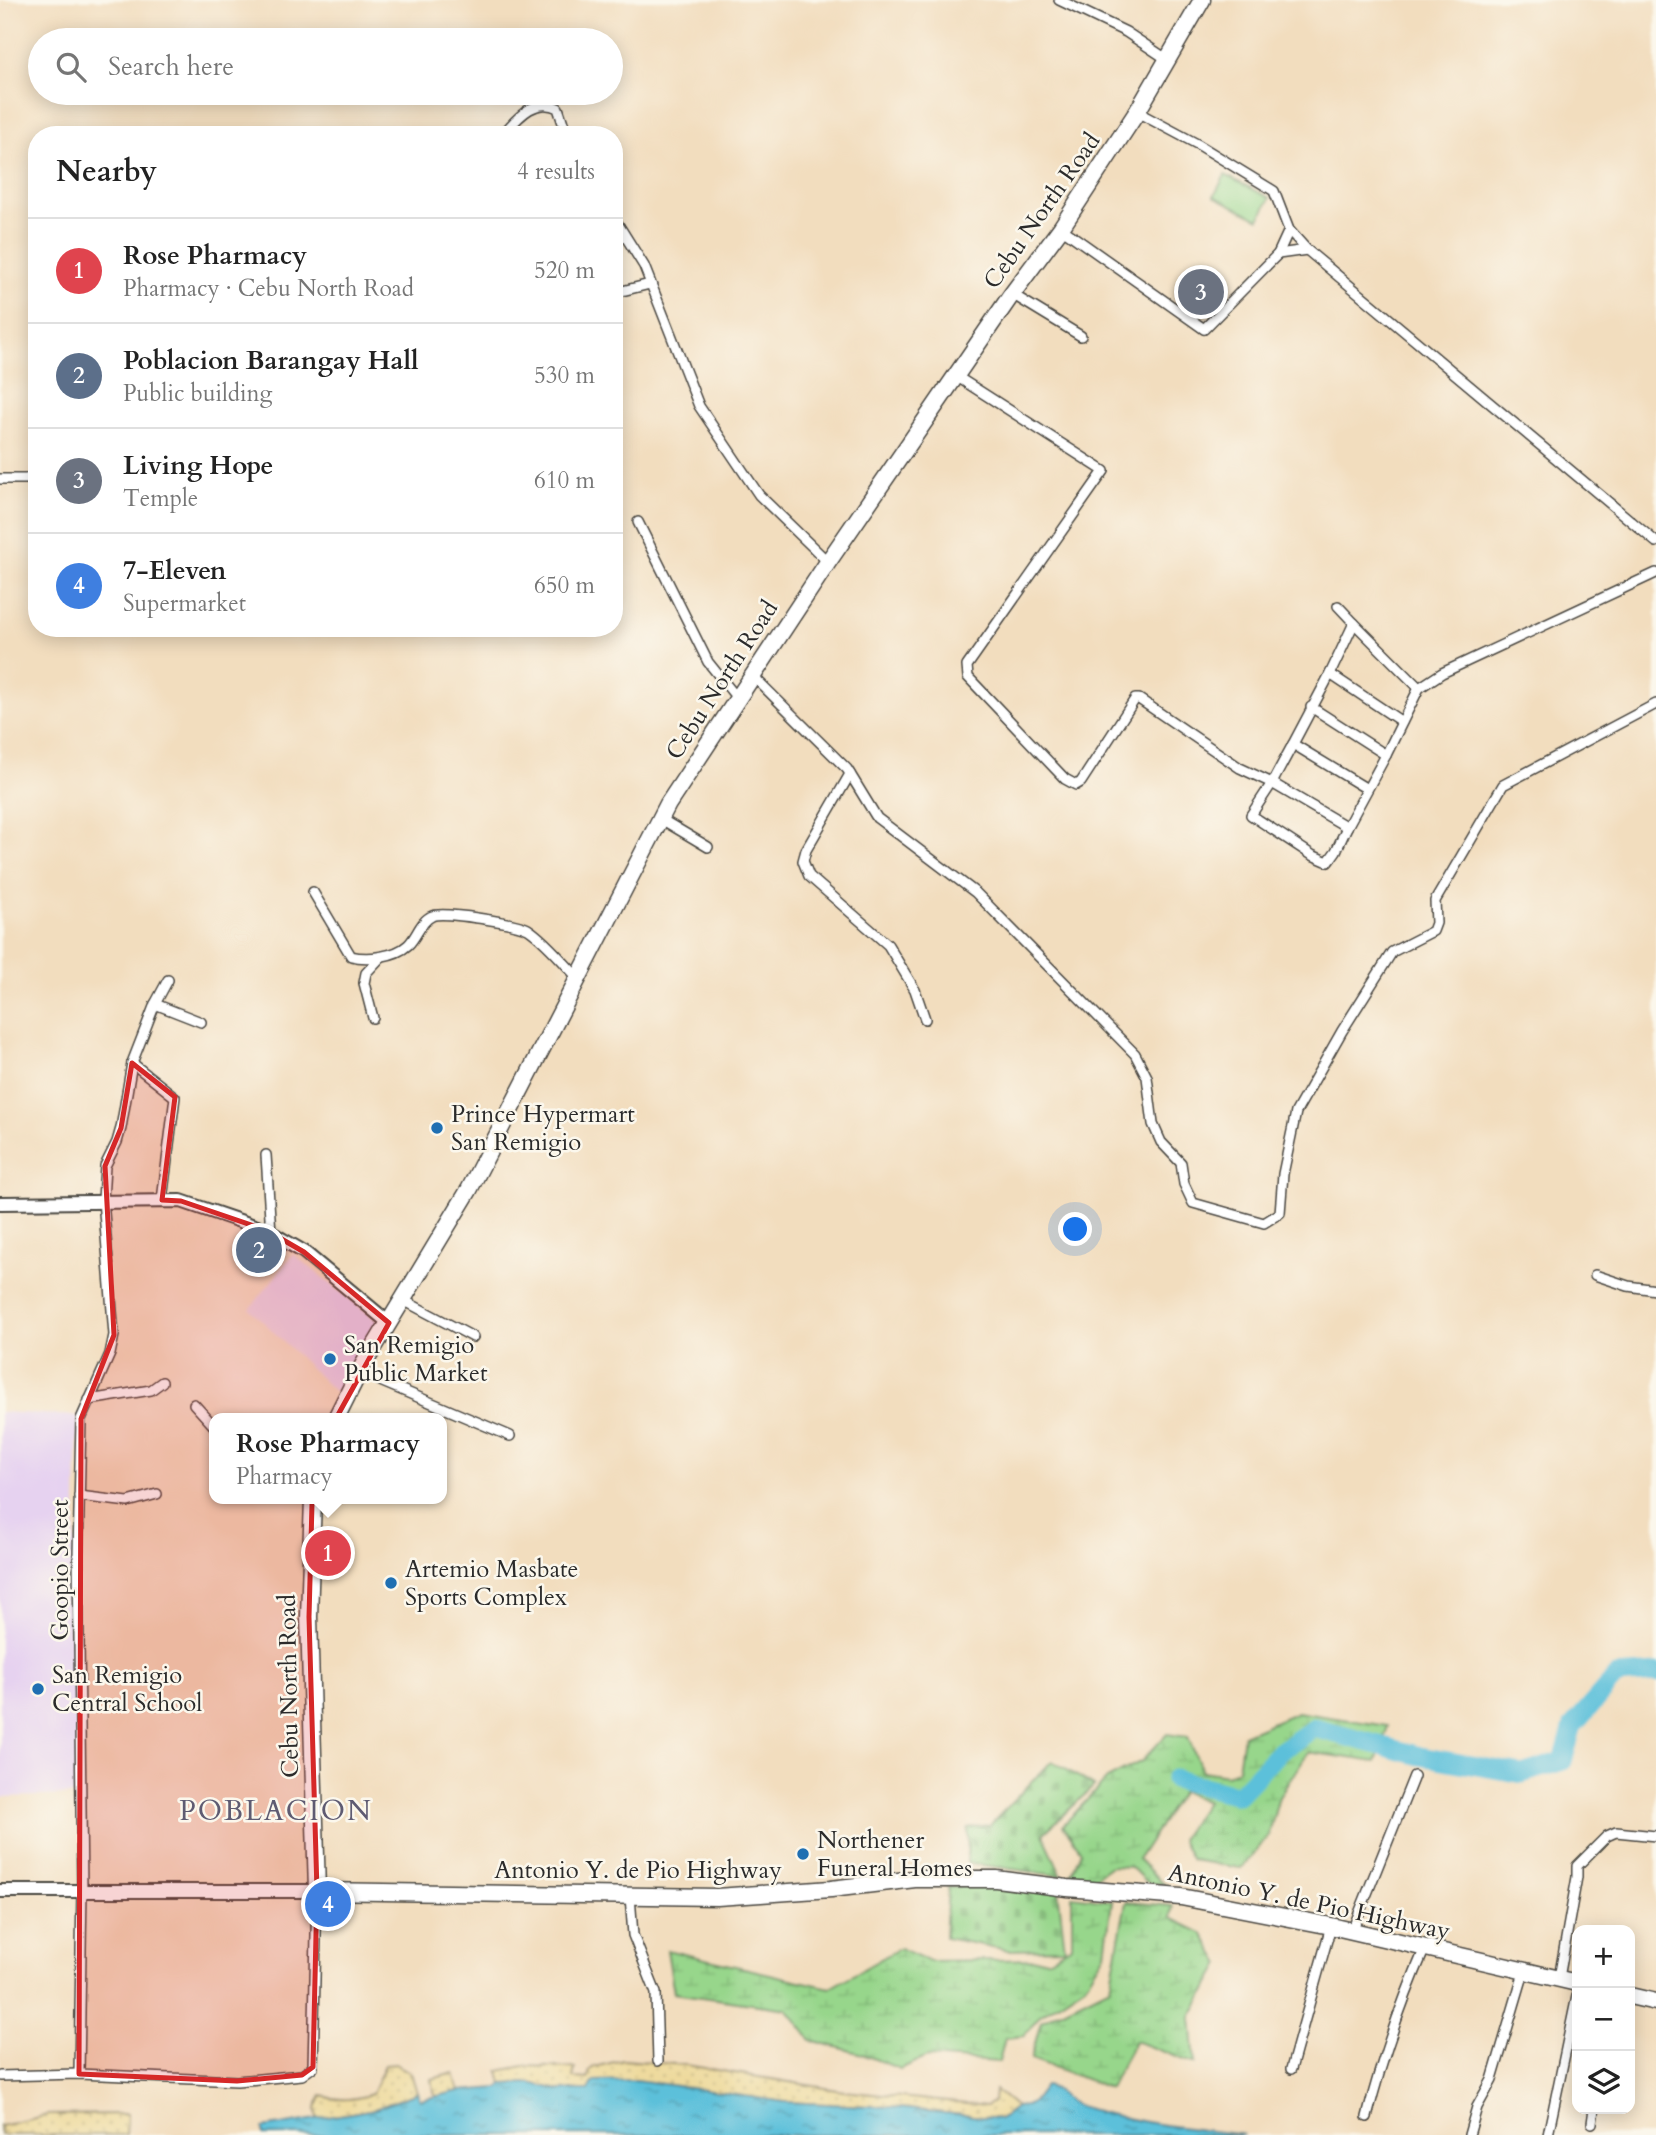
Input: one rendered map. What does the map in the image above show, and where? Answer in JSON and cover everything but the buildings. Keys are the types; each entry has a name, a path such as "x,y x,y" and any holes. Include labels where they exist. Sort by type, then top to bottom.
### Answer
{"highway":[{"name":"Cebu North Road","path":"338,1413 359,1372 469,1190 668,804 828,562 1012,294 1061,228 1137,112 1202,0"},
{"name":"Cebu North Road","path":"310,1504 309,1617 317,1891"},
{"name":"Antonio Y. de Pio Highway","path":"317,1891 730,1896 831,1889 915,1879 955,1877 1009,1880 1067,1888 1158,1894 1331,1926 1572,1982"},
{"path":"1635,1997 1656,2002"}],"street":[{"path":"1059,0 1126,32 1168,60"},
{"path":"511,126 524,112 536,105"},
{"path":"553,105 558,108 564,126"},
{"path":"1137,112 1199,145 1274,191 1289,230 1307,250 1656,542"},
{"path":"1061,228 1205,329 1278,254 1289,230"},
{"path":"623,231 635,249 699,406 759,495 828,562"},
{"path":"1278,254 1307,250"},
{"path":"623,291 650,284"},
{"path":"1012,294 1081,336"},
{"path":"956,376 1104,471 973,654 967,666 968,677 1065,779 1076,785 1082,782 1135,699 1145,703 1240,768 1272,783 1347,827"},
{"path":"0,479 28,478"},
{"path":"638,522 708,662 737,698"},
{"path":"1354,622 1331,674 1272,783 1251,815 1312,855 1328,862 1419,688 1442,673 1656,573"},
{"path":"1338,606 1419,688"},
{"path":"1331,674 1402,722"},
{"path":"752,675 850,774 877,818 976,892 1135,1054 1147,1077 1153,1124 1161,1142 1181,1163 1184,1184 1194,1203 1265,1223 1280,1213 1283,1174 1296,1112 1342,1031 1392,952 1433,931 1436,923 1435,901 1503,785 1656,704"},
{"path":"1311,707 1386,755"},
{"path":"1293,744 1367,789"},
{"path":"850,774 806,850 803,861 808,876 888,945 915,990 925,1019"},
{"path":"661,819 708,847"},
{"path":"313,892 351,956 365,959 408,946 420,927 432,916 483,918 527,928 578,978"},
{"path":"373,1018 364,983 366,973 381,956"},
{"name":"Goopio Street","path":"79,2074 82,1890 79,1496 81,1419 110,1354 114,1335 103,1200 105,1166 121,1128 132,1063 155,1004 168,980"},
{"path":"155,1004 201,1022"},
{"path":"132,1063 175,1097 162,1200"},
{"path":"266,1155 271,1233"},
{"path":"0,1203 181,1201 271,1233 304,1252 389,1324"},
{"path":"1595,1275 1628,1286 1656,1290"},
{"path":"403,1300 473,1337"},
{"path":"359,1372 510,1436"},
{"path":"89,1400 151,1390 162,1382"},
{"path":"194,1404 209,1420"},
{"path":"79,1496 128,1502 157,1494"},
{"path":"1352,1931 1414,1776"},
{"path":"1559,1978 1577,1866 1607,1836 1616,1832 1656,1836"},
{"path":"0,1891 317,1891 313,2067 302,2076 237,2081 79,2074 0,2076"},
{"path":"629,1896 633,1936 656,1993 658,2060"},
{"path":"1291,2069 1331,1926"},
{"path":"1367,2117 1401,2005 1425,1948"},
{"path":"1469,2135 1477,2107 1492,2080 1524,1972"},
{"path":"1548,2135 1572,2020"},
{"path":"1592,2123 1593,2114"}],"highlighted area":[{"path":"132,1063 175,1097 162,1200 181,1201 266,1230 304,1252 389,1323 334,1422 312,1504 309,1617 317,1891 313,2067 302,2075 237,2081 79,2074 81,1419 114,1335 105,1166 121,1128"}],"shaded area":[{"name":"San Remigio Public Market","path":"293,1254 380,1323 338,1395 250,1309"},
{"path":"0,1412 78,1416 74,1582 78,1795 0,1797"}],"green space":[{"path":"1225,175 1270,198 1259,219 1214,196"},
{"path":"1297,1712 1388,1726 1376,1762 1308,1752 1279,1797 1268,1837 1241,1868 1192,1860 1181,1839 1206,1802 1182,1791 1138,1859 1165,1885 1146,1882 1131,1867 1111,1866 1093,1879 1070,1878 1081,1851 1063,1825 1107,1779 1142,1761 1167,1734 1188,1737 1202,1771 1227,1775 1238,1769 1243,1735"},
{"path":"1052,1761 1094,1786 1043,1834 1062,1876 967,1863 968,1828 990,1825"},
{"path":"1002,1886 1058,1890 1065,1949 1008,1950 945,1938 948,1887"},
{"path":"1072,1896 1112,1901 1105,1953 1085,1985 1040,2015 1024,2036 1005,2038 999,2062 927,2057 900,2069 862,2054 811,2040 787,2009 674,1993 667,1950 830,1988 900,1948 929,1961 1049,1959 1072,1946"},
{"path":"1126,1902 1173,1906 1171,1918 1202,1933 1221,1964 1191,2017 1195,2064 1135,2041 1109,2088 1031,2059 1041,2021 1110,1987"}],"sand":[{"path":"623,2060 686,2065 844,2091 986,2106 994,2101 995,2090 1016,2107 1000,2119 889,2107 785,2102 612,2081 595,2081 590,2090 559,2090 530,2083 502,2084 499,2071 524,2066 575,2068 573,2078 588,2079 590,2070 594,2067"},
{"path":"396,2064 411,2073 417,2093 375,2109 317,2119 316,2107 322,2096 347,2099 372,2094 385,2065"},
{"path":"454,2073 459,2091 435,2097 432,2079"},
{"path":"127,2114 126,2135 0,2135 0,2126 48,2115"}],"water":[{"path":"637,2080 785,2102 889,2107 1000,2119 1016,2107 1033,2102 1045,2086 1053,2088 1076,2105 1096,2111 1159,2124 1244,2135 263,2135 263,2128 375,2109 417,2093 420,2100 459,2091 499,2088 502,2084 530,2083 559,2090 589,2090 594,2081"}],"waterway":[{"path":"1174,1779 1238,1795 1278,1753 1314,1728 1420,1756 1522,1774 1563,1761 1573,1726 1616,1676 1656,1673"}],"place":[{"name":"Living Hope","path":"1201,292"},
{"name":"Prince Hypermart San Remigio","path":"437,1128"},
{"name":"Poblacion Barangay Hall","path":"259,1250"},
{"name":"San Remigio Public Market","path":"330,1359"},
{"name":"Rose Pharmacy","path":"328,1553"},
{"name":"Artemio Masbate Sports Complex","path":"391,1583"},
{"name":"San Remigio Central School","path":"38,1689"},
{"name":"Northener Funeral Homes","path":"803,1854"},
{"name":"7-Eleven","path":"328,1904"}],"district":[{"name":"POBLACION","path":"276,1811"}]}
